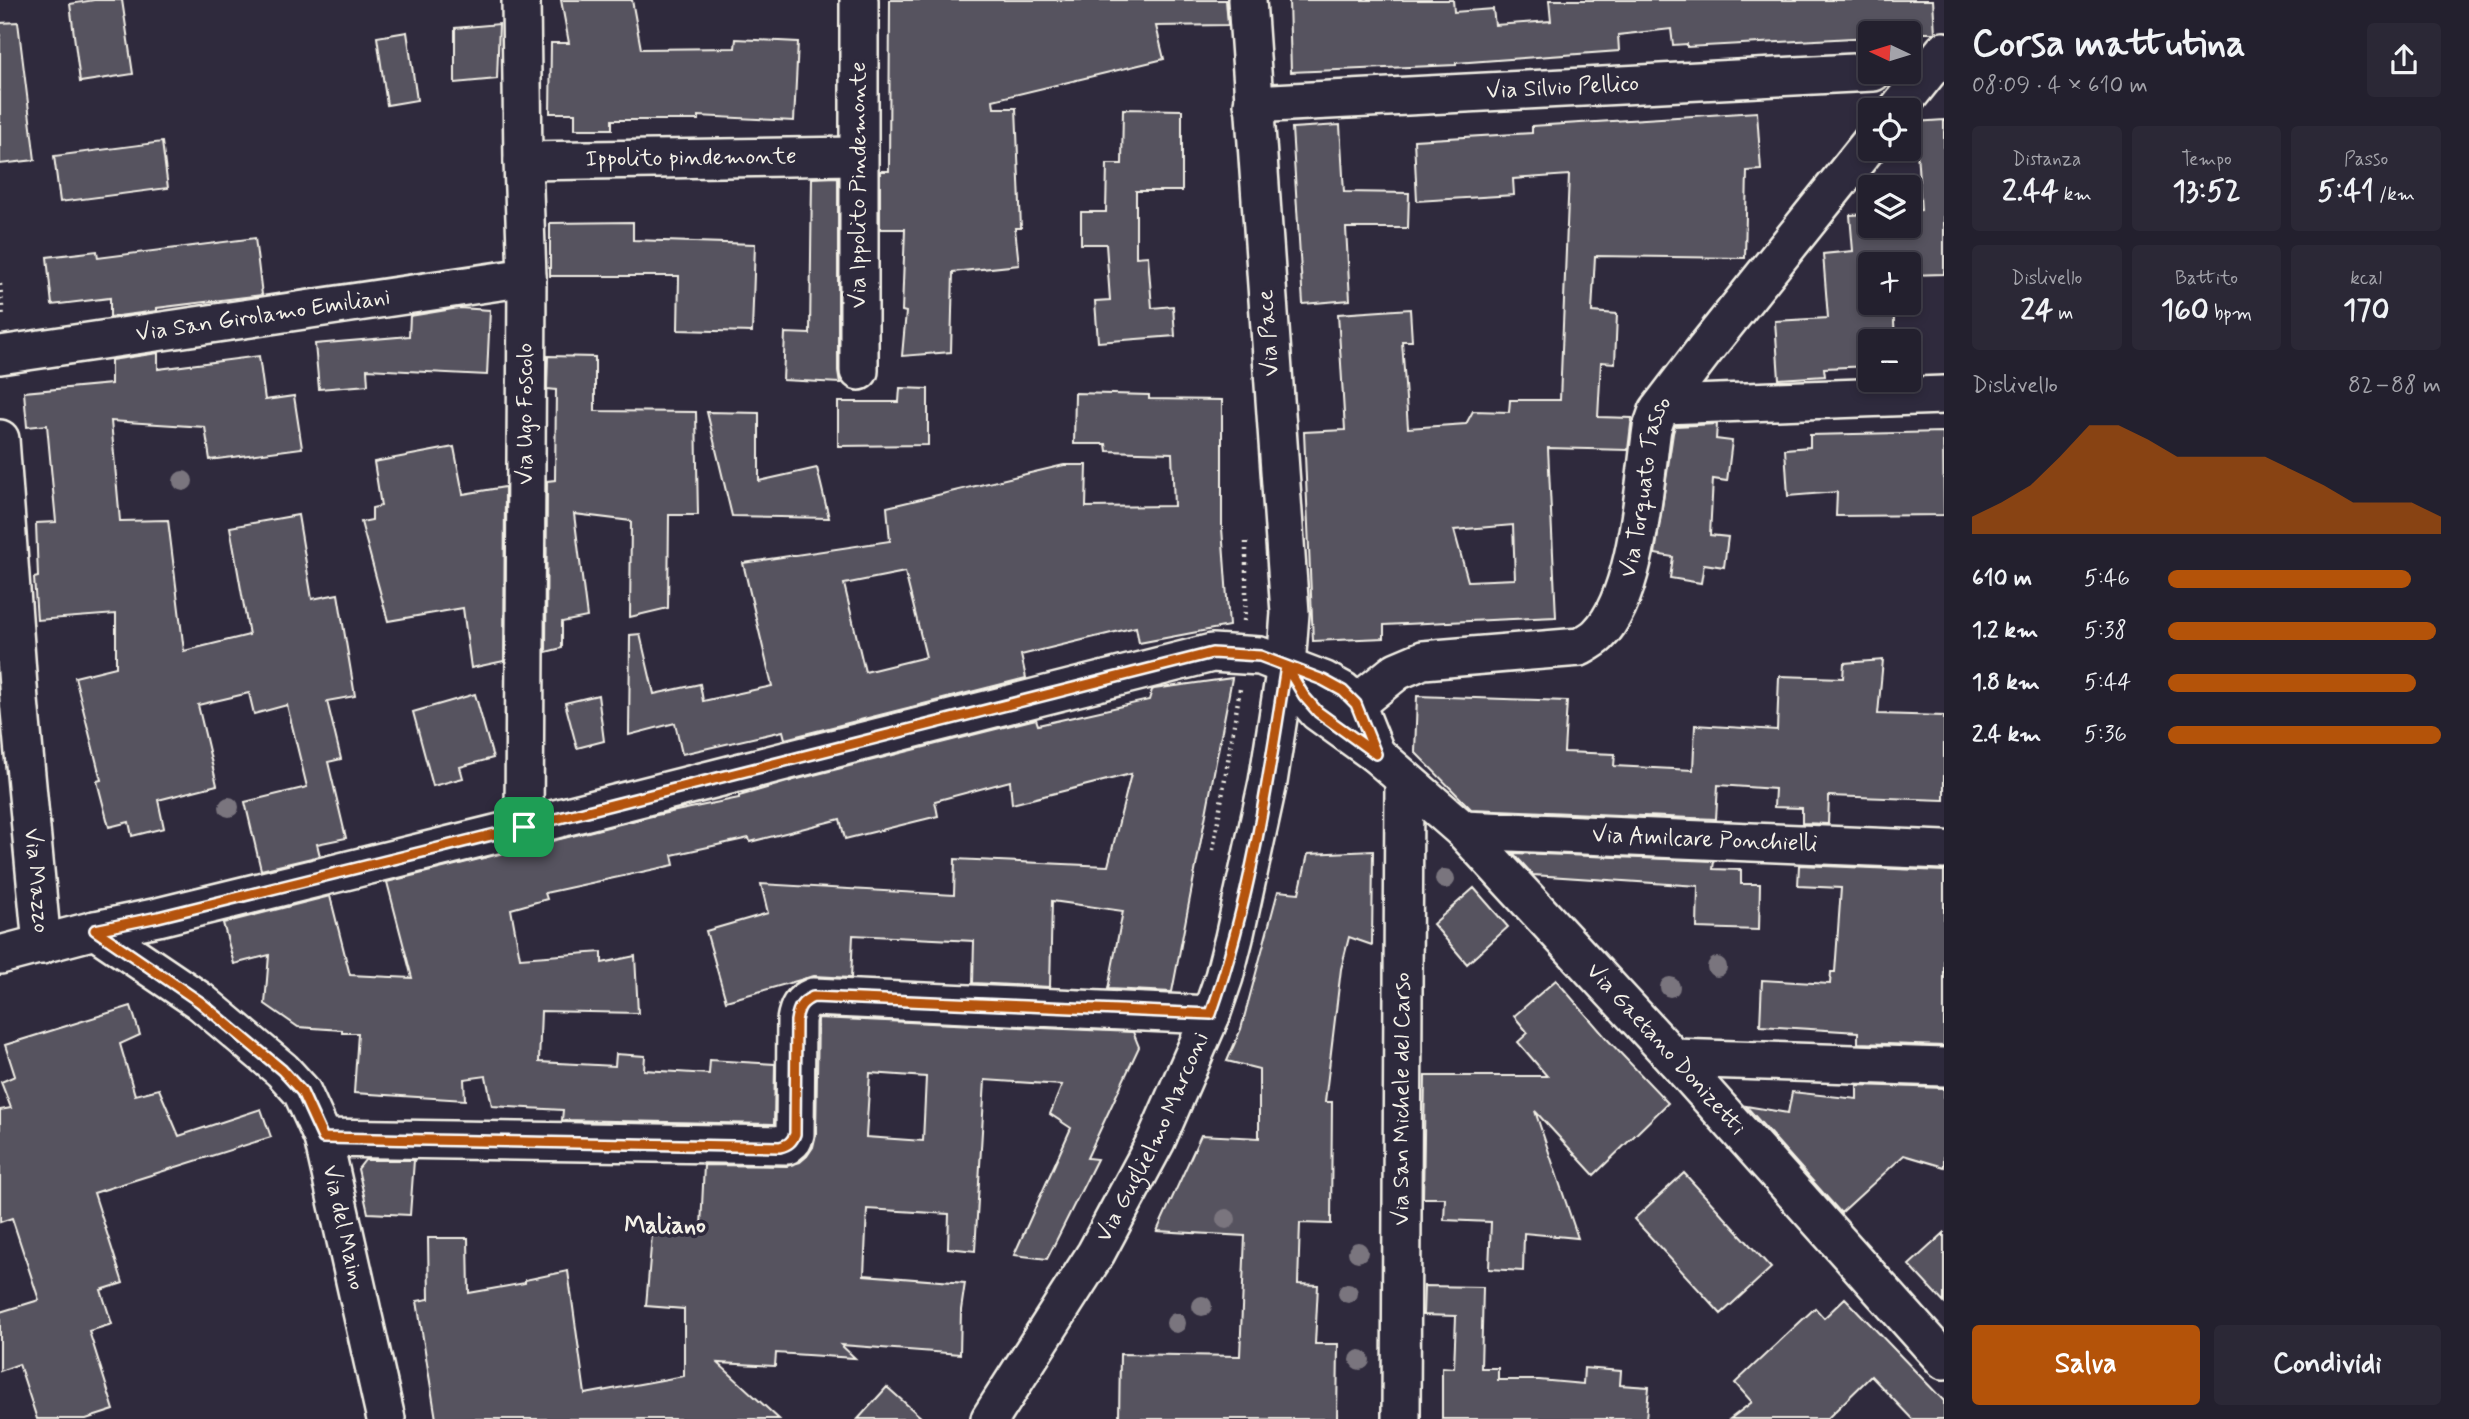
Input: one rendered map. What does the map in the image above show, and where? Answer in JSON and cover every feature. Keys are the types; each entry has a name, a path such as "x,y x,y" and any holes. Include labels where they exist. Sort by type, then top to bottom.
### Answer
{"street":[{"name":"Via Ugo Foscolo","path":"522,0 527,277 524,827"},
{"name":"Via Ippolito Pindemonte","path":"859,0 859,371"},
{"name":"Via Pace","path":"1247,0 1252,104 1290,613 1286,666"},
{"path":"1905,98 1928,63"},
{"name":"Via Silvio Pellico","path":"1252,104 1858,73"},
{"name":"Ippolito pindemonte","path":"523,161 858,156"},
{"name":"Via Torquato Tasso","path":"1356,704 1396,671 1423,660 1580,647 1597,636 1613,614 1636,541 1652,428 1658,411 1858,158"},
{"name":"Via San Girolamo Emiliani","path":"0,355 527,277"},
{"path":"1663,405 1944,395"},
{"name":"Via Mazzo","path":"0,439 9,701 42,945"},
{"path":"0,955 524,827 1212,653 1260,656 1323,680 1343,691 1356,704 1376,754"},
{"name":"Via Gaetano Donizetti","path":"1286,666 1304,696 1318,712 1376,754 1463,830 1674,1058 1944,1360"},
{"name":"Via Guglielmo Marconi","path":"990,1419 1096,1253 1156,1141 1211,1014 1224,977 1248,878 1268,782 1286,666"},
{"name":"Via San Michele del Carso","path":"1401,1419 1404,779"},
{"name":"Via Amilcare Ponchielli","path":"1463,830 1944,850"},
{"name":"Via del Maino","path":"95,930 200,1002 282,1070 302,1092 323,1138 386,1419"},
{"path":"323,1138 787,1145 795,1134 796,1021 803,1001 813,997 1211,1014"},
{"path":"1674,1058 1944,1067"}],"path":[{"path":"1211,863 1241,686 1239,653 1246,602"}],"building":[{"path":"94,0 122,0 133,74 80,82 70,4"},
{"path":"561,0 632,0 641,49 735,48 736,39 798,42 794,121 699,116 699,120 612,120 612,129 575,129 575,113 550,113 551,43 569,43"},
{"path":"890,0 1226,0 1228,25 1156,26 1164,59 993,100 994,108 1016,108 1021,228 1015,228 1019,265 953,272 951,352 902,356 906,312 902,311 905,229 880,229 880,171 889,171"},
{"path":"1289,0 1453,0 1454,12 1493,9 1495,25 1551,21 1549,0 1933,0 1935,33 1922,33 1922,21 1858,21 1858,38 1687,47 1687,44 1673,45 1671,29 1618,35 1619,51 1456,65 1291,72"},
{"path":"18,22 35,160 0,164 0,23"},
{"path":"499,24 497,79 455,83 455,28"},
{"path":"407,32 417,100 387,105 377,37"},
{"path":"1123,109 1182,110 1182,191 1136,191 1136,257 1148,256 1152,308 1173,306 1175,336 1098,342 1095,301 1110,300 1106,244 1081,244 1081,212 1106,212 1107,164 1122,164"},
{"path":"1757,112 1761,170 1747,171 1745,258 1595,256 1592,312 1617,314 1615,363 1601,362 1598,417 1632,418 1628,450 1548,448 1556,617 1384,625 1384,638 1313,641 1304,432 1345,430 1338,314 1410,309 1412,341 1402,341 1408,428 1466,424 1473,411 1509,412 1510,400 1560,400 1569,175 1513,179 1514,195 1417,201 1414,140 1532,133 1532,126","holes":["1513,525 1515,579 1468,581 1454,530"]},
{"path":"1944,120 1944,274 1921,275 1921,252 1858,252 1858,315 1894,315 1894,329 1858,329 1858,367 1824,368 1825,376 1779,379 1775,321 1828,318 1823,254 1853,251 1850,215 1858,215 1858,238 1921,238 1921,175 1919,175 1918,161 1921,161 1921,122"},
{"path":"1340,125 1344,192 1409,193 1408,228 1346,228 1350,300 1303,304 1292,128"},
{"path":"162,142 168,188 60,202 54,156"},
{"path":"838,177 840,383 783,380 785,333 810,334 812,178"},
{"path":"633,222 633,240 755,244 752,332 678,330 679,276 550,276 550,223"},
{"path":"255,238 262,295 157,308 157,311 110,317 110,298 52,305 47,257 97,251 98,258"},
{"path":"459,308 490,310 487,375 367,369 368,385 319,389 315,344 409,336 410,316"},
{"path":"158,353 158,369 259,356 265,400 294,396 302,448 210,460 205,427 111,421 120,521 168,520 184,651 249,635 230,527 298,515 312,599 338,594 355,696 327,701 341,759 328,762 346,838 317,844 320,856 261,870 245,802 307,787 287,705 254,714 249,693 198,705 217,785 158,800 164,828 132,836 129,822 109,827 97,781 101,780 75,677 116,667 116,614 37,620 34,578 38,577 36,523 56,522 47,425 27,427 24,392 111,384 111,360"},
{"path":"548,356 595,357 595,411 696,412 698,515 669,515 668,608 630,617 631,521 574,514 587,617 562,622 562,648 546,652 547,481 555,480 556,390 547,389"},
{"path":"900,388 928,389 928,445 838,446 838,402 899,402"},
{"path":"1075,393 1149,395 1149,399 1222,400 1222,528 1229,626 1139,643 1136,627 1021,655 1026,678 785,739 783,731 682,754 675,723 629,735 630,635 640,634 654,694 700,684 703,701 772,686 743,563 890,541 887,507 1064,465 1087,465 1086,507 1174,506 1172,453 1107,451 1106,444 1074,444","holes":["905,572 926,657 865,672 844,584"]},
{"path":"707,412 759,413 759,481 817,468 829,518 732,516"},
{"path":"1717,424 1716,439 1732,441 1727,481 1713,479 1710,535 1728,537 1724,567 1704,564 1701,583 1670,578 1673,557 1655,554 1675,426"},
{"path":"1943,432 1944,515 1836,516 1837,492 1788,496 1785,449 1810,447 1810,435"},
{"path":"454,447 463,494 505,487 504,661 471,668 463,608 388,621 361,522 372,520 372,508 381,506 374,462"},
{"path":"1883,660 1878,714 1944,716 1944,800 1829,796 1828,824 1802,823 1802,808 1774,807 1775,789 1718,785 1716,819 1471,809 1415,752 1417,696 1567,701 1564,752 1615,754 1614,766 1693,770 1695,725 1777,730 1779,676 1843,678 1844,663"},
{"path":"1232,678 1172,992 1108,989 1123,911 1052,901 1050,987 973,983 974,941 853,935 851,978 814,976 726,1001 706,931 768,913 761,884 954,895 955,859 1108,866 1131,774 1012,804 1010,781 935,801 938,816 845,839 840,819 750,842 749,838 672,855 674,865 545,893 547,899 511,909 520,958 602,952 602,963 635,956 638,1013 541,1011 539,1062 615,1066 616,1054 645,1056 644,1070 709,1074 710,1060 775,1064 774,1124 562,1120 563,1110 492,1106 486,1076 464,1079 465,1100 354,1093 358,1033 298,1027 265,1004 269,955 234,964 223,923 330,896 350,975 412,978 387,882 652,816 739,798 794,780 1036,719 1038,725 1149,700 1154,689"},
{"path":"475,694 493,758 460,767 463,778 433,786 413,712"},
{"path":"598,695 604,741 577,748 565,703"},
{"path":"1373,851 1372,945 1349,937 1341,969 1325,1102 1332,1102 1331,1224 1300,1223 1298,1284 1318,1285 1315,1344 1338,1344 1337,1419 1119,1419 1120,1354 1240,1356 1245,1236 1157,1231 1201,1135 1259,1138 1259,1069 1227,1061 1241,1029 1278,891 1299,893 1308,854"},
{"path":"1513,853 1714,861 1713,869 1741,870 1741,884 1760,884 1759,930 1697,928 1698,886 1533,875"},
{"path":"1799,865 1944,871 1944,1046 1858,1043 1858,1032 1760,1026 1762,980 1830,984 1831,972 1835,972 1841,888 1798,886"},
{"path":"1474,888 1508,927 1467,964 1433,924"},
{"path":"1556,980 1668,1103 1594,1175 1535,1111 1578,1238 1524,1233 1523,1271 1489,1269 1491,1222 1444,1220 1445,1198 1423,1198 1425,1076 1547,1076 1518,1042 1528,1033 1514,1016"},
{"path":"131,1006 140,1035 120,1044 135,1095 159,1089 179,1136 261,1109 271,1137 94,1193 123,1283 101,1290 112,1324 89,1331 114,1410 86,1419 37,1419 19,1364 0,1371 0,1312 39,1300 12,1218 0,1222 0,1110 11,1108 1,1082 15,1076 5,1045"},
{"path":"818,1018 1133,1032 1139,1047 1087,1158 1097,1159 1047,1259 1014,1255 1071,1128 1050,1114 1062,1085 985,1080 975,1251 948,1248 949,1214 867,1209 864,1275 965,1283 960,1354 841,1345 855,1358 776,1353 775,1366 718,1363 779,1419 436,1419 417,1301 429,1299 428,1238 468,1238 469,1293 525,1283 525,1280 568,1271 585,1394 684,1376 684,1309 646,1306 653,1223 701,1227 704,1165 787,1166 800,1162 807,1156 813,1147 816,1134","holes":["870,1073 926,1077 923,1141 866,1137"]},
{"path":"1857,1085 1944,1088 1944,1167 1904,1155 1841,1213 1746,1106 1788,1113 1792,1092 1857,1099"},
{"path":"365,1160 414,1160 410,1215 368,1213 358,1169"},
{"path":"1684,1173 1771,1268 1721,1314 1634,1219"},
{"path":"1944,1233 1944,1303 1909,1265"},
{"path":"1424,1286 1483,1287 1481,1368 1498,1368 1498,1380 1583,1384 1584,1368 1621,1371 1620,1385 1649,1387 1646,1419 1442,1419 1442,1367 1454,1368 1456,1316 1423,1315"},
{"path":"1845,1298 1944,1401 1944,1419 1912,1419 1871,1376 1827,1419 1730,1419 1752,1402 1735,1383 1815,1308 1824,1318"},
{"path":"887,1387 923,1419 858,1419"}],"district":[{"name":"Maliano","path":"665,1226"}],"route":[{"path":"1212,653 1260,656 1323,680 1343,691 1356,704 1376,754 1318,712 1304,696 1286,666 1268,782 1248,878 1224,977 1211,1014 813,997 803,1001 796,1021 795,1134 793,1140 780,1147 323,1138 302,1092 282,1070 200,1002 95,930 524,827 1212,653"}]}
